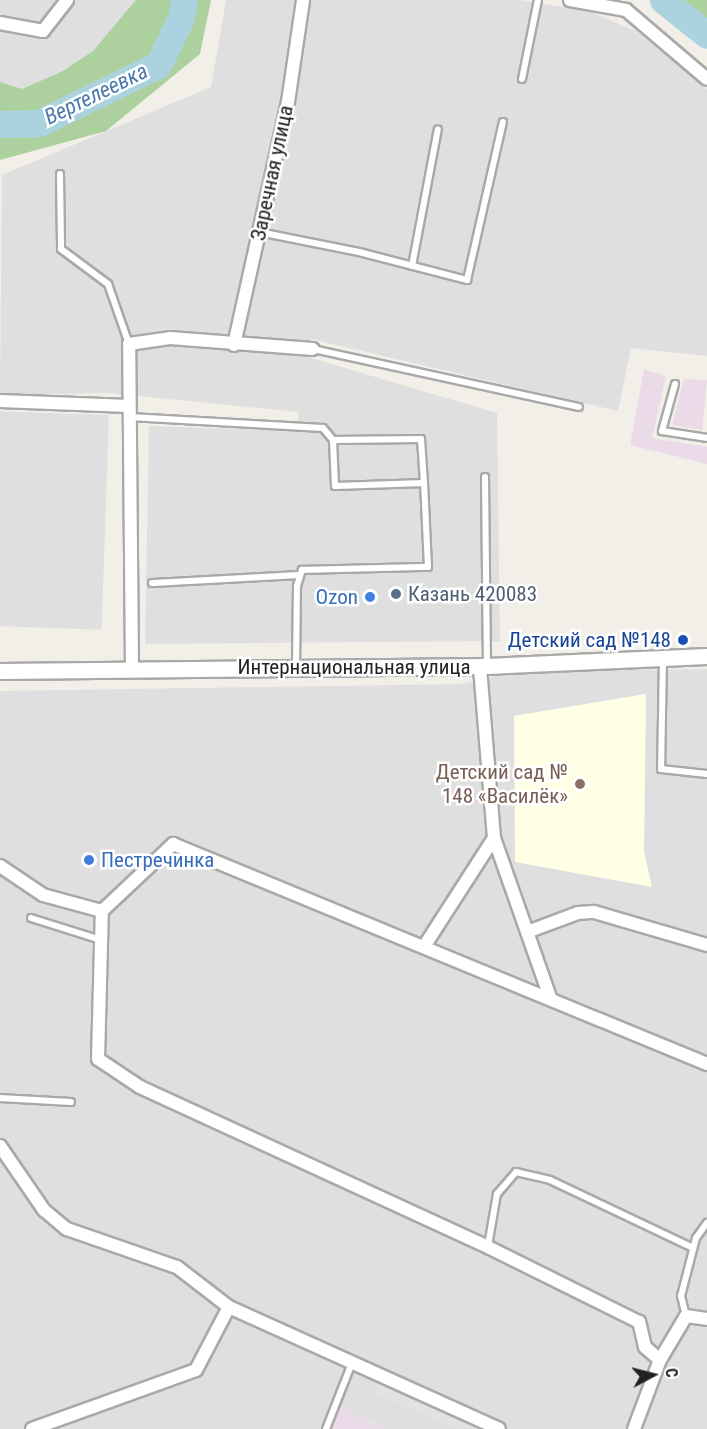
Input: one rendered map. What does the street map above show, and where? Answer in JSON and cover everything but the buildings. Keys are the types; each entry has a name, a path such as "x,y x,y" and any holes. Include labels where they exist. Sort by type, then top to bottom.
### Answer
{"street":[{"path":"0,23 43,31 68,0"},
{"name":"Заречная улица","path":"234,345 288,102 303,0"},
{"path":"570,0 626,10 707,79"},
{"path":"132,669 129,344 170,338 234,345 314,349"},
{"path":"0,401 130,411"},
{"name":"Интернациональная улица","path":"0,671 296,666 483,666 707,656"},
{"path":"483,666 494,838 550,997"},
{"path":"425,945 494,838"},
{"path":"660,1360 645,1347 639,1322 488,1247 140,1087 98,1059 102,911 173,844 425,945 707,1064"},
{"path":"0,866 43,896 102,911"},
{"path":"527,932 578,913 594,912 707,945"},
{"path":"0,1146 44,1210 67,1229 177,1267 229,1307 499,1429"},
{"path":"32,1429 196,1370 229,1307"},
{"path":"635,1429 660,1360 686,1316 707,1319"}],"lane":[{"path":"522,79 538,0"},
{"path":"259,232 467,280 504,122"},
{"path":"412,266 438,129"},
{"path":"60,174 61,249 108,284 129,344"},
{"path":"314,349 579,407"},
{"path":"675,384 662,431 707,438"},
{"path":"130,411 323,428 333,440 334,486 424,483"},
{"path":"296,666 302,570 428,567 421,439 333,440"},
{"path":"483,666 485,477"},
{"path":"152,583 300,575"},
{"path":"663,657 661,769 707,774"},
{"path":"31,918 101,940"},
{"path":"0,1098 71,1102"},
{"path":"488,1247 497,1194 516,1172 550,1180 693,1248"},
{"path":"686,1316 681,1296 693,1248 707,1222"},
{"path":"326,1429 352,1363"}],"shaded area":[{"path":"0,0 166,0 60,89 0,96"},
{"path":"226,0 521,0 591,12 636,31 707,89 707,356 631,348 618,411 311,339 301,355 497,413 500,641 145,644 149,426 299,431 298,412 108,393 0,395 2,175 211,87"},
{"path":"644,369 666,376 652,438 707,447 707,464 630,445"},
{"path":"684,379 707,380 702,430 672,425"},
{"path":"0,411 109,415 101,630 0,626"},
{"path":"707,669 707,1429 388,1429 334,1403 321,1429 0,1429 0,691 461,684 516,671"},
{"name":"Детский сад № 148 «Василёк»","path":"646,694 644,852 652,887 515,862 514,716"},
{"path":"375,1380 484,1429 458,1429 374,1393"},
{"path":"334,1403 388,1429 321,1429"}],"green space":[{"path":"136,0 211,0 200,54 106,131 0,160 0,82 22,89 63,71 93,51"},
{"path":"653,0 707,0 707,48 659,3"}],"waterway":[{"name":"Вертелеевка","path":"0,124 39,123 158,65 181,18 184,0"},
{"name":"Вертелеевка","path":"663,0 707,35"}],"place":[{"name":"Казань 420083","path":"396,594"},
{"name":"Ozon","path":"370,597"},
{"name":"Детский сад №148","path":"683,640"},
{"name":"Детский сад № 148 «Василёк»","path":"580,784"},
{"name":"Пестречинка","path":"89,860"}]}
